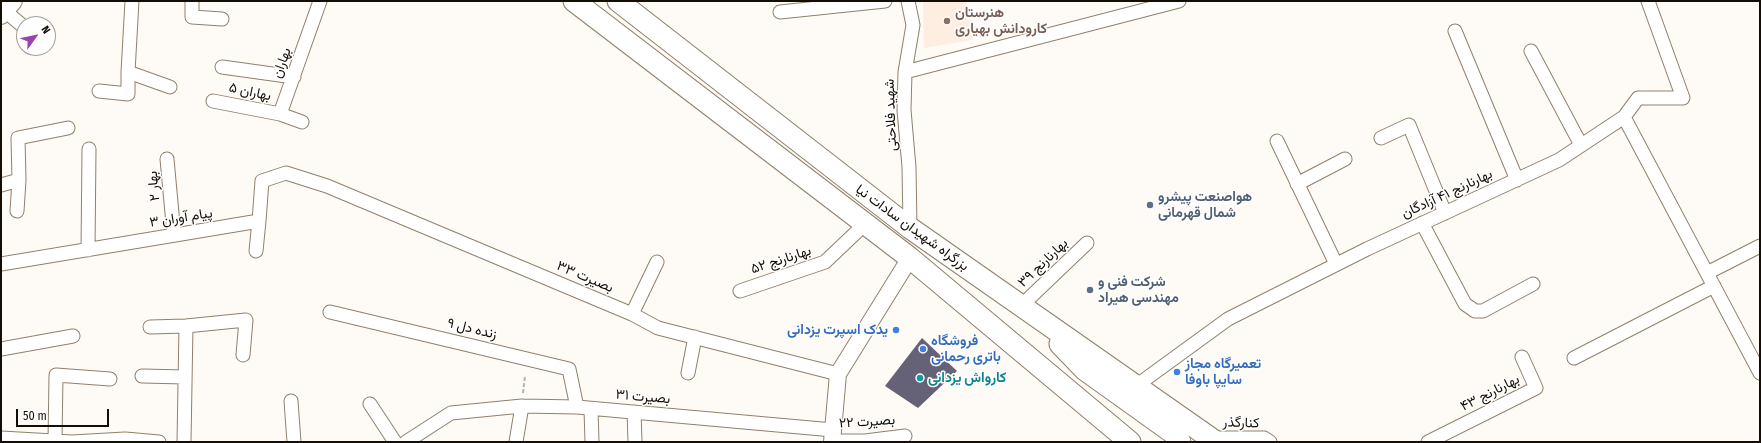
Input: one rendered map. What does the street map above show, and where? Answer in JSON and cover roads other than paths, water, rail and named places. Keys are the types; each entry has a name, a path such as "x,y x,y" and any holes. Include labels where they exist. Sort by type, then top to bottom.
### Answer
{"highway":[{"name":"بزرگراه شهیدان سادات نیا","path":"574,1 866,223 1130,442"},
{"name":"بزرگراه شهیدان سادات نیا","path":"618,1 910,228 1214,440"},
{"path":"1021,306 1085,370 1173,433 1180,442"}],"street":[{"path":"99,90 128,94 132,1"},
{"path":"192,1 192,17 222,19"},
{"name":"بهاران","path":"280,114 320,1"},
{"path":"780,12 885,1"},
{"name":"شهید فلاحتی","path":"908,1 913,25 906,72 904,110 909,168 910,228"},
{"path":"906,72 1179,1"},
{"name":"بهارنارنج ۴۱ آزادگان","path":"1136,386 1228,319 1336,264 1559,160 1624,117 1638,98 1683,98 1648,1"},
{"path":"6,9 16,19"},
{"path":"1456,31 1517,180"},
{"path":"1531,51 1581,145"},
{"path":"222,66 294,77"},
{"path":"128,72 170,87"},
{"name":"بهاران ۵","path":"213,101 280,114"},
{"path":"280,114 302,122"},
{"path":"1624,117 1760,373"},
{"path":"1381,138 1409,126 1444,213"},
{"path":"17,211 19,180 18,138 68,128"},
{"path":"1277,141 1336,264"},
{"path":"88,250 89,149"},
{"name":"بهار ۲","path":"167,159 174,235"},
{"path":"1297,184 1345,159"},
{"name":"بصیرت ۳۳","path":"259,221 262,181 286,173 326,186 632,314 658,328 838,374"},
{"path":"1,185 19,180"},
{"path":"256,251 259,221"},
{"name":"پیام آوران ۳","path":"1,264 259,221"},
{"name":"بهارنارنج ۵۲","path":"740,291 825,262 866,223"},
{"path":"1422,223 1465,304 1475,310 1483,311 1533,284"},
{"name":"بهارنارنج ۳۹","path":"1021,306 1087,243"},
{"path":"1707,273 1760,246"},
{"path":"832,438 838,374 910,258"},
{"path":"632,314 657,262"},
{"path":"1574,358 1714,286"},
{"name":"زنده دل ۹","path":"330,312 569,369 576,407"},
{"path":"150,327 186,326 246,320 243,355"},
{"path":"184,442 186,326"},
{"path":"1,349 73,336"},
{"path":"688,373 694,337"},
{"name":"بهارنارنج ۴۳","path":"1428,442 1536,388 1522,357"},
{"path":"55,441 56,375 110,379"},
{"path":"142,376 185,377"},
{"path":"292,401 294,442"},
{"path":"370,404 395,442"},
{"path":"516,442 522,406"},
{"name":"بصیرت ۳۱","path":"406,442 451,413 522,406 576,407 634,412 832,438"},
{"path":"591,409 592,442"},
{"path":"634,412 635,442"},
{"name":"بصیرت ۲۲","path":"832,438 865,441 905,436"},
{"path":"1,438 72,442 126,440 159,442"},
{"name":"کنارگذر","path":"1214,440 1264,438 1270,442"}],"place":[{"name":"هنرستان کارودانش بهیاری","path":"947,21"},
{"name":"هواصنعت پیشرو شمال قهرمانی","path":"1150,205"},
{"name":"شرکت فنی و مهندسی هیراد","path":"1090,290"},
{"name":"یدک اسپرت یزدانی","path":"896,330"},
{"name":"فروشگاه باتری رحمانی","path":"923,349"},
{"name":"تعمیرگاه مجاز سایپا باوفا","path":"1177,372"},
{"name":"کارواش یزدانی","path":"920,378"}]}
